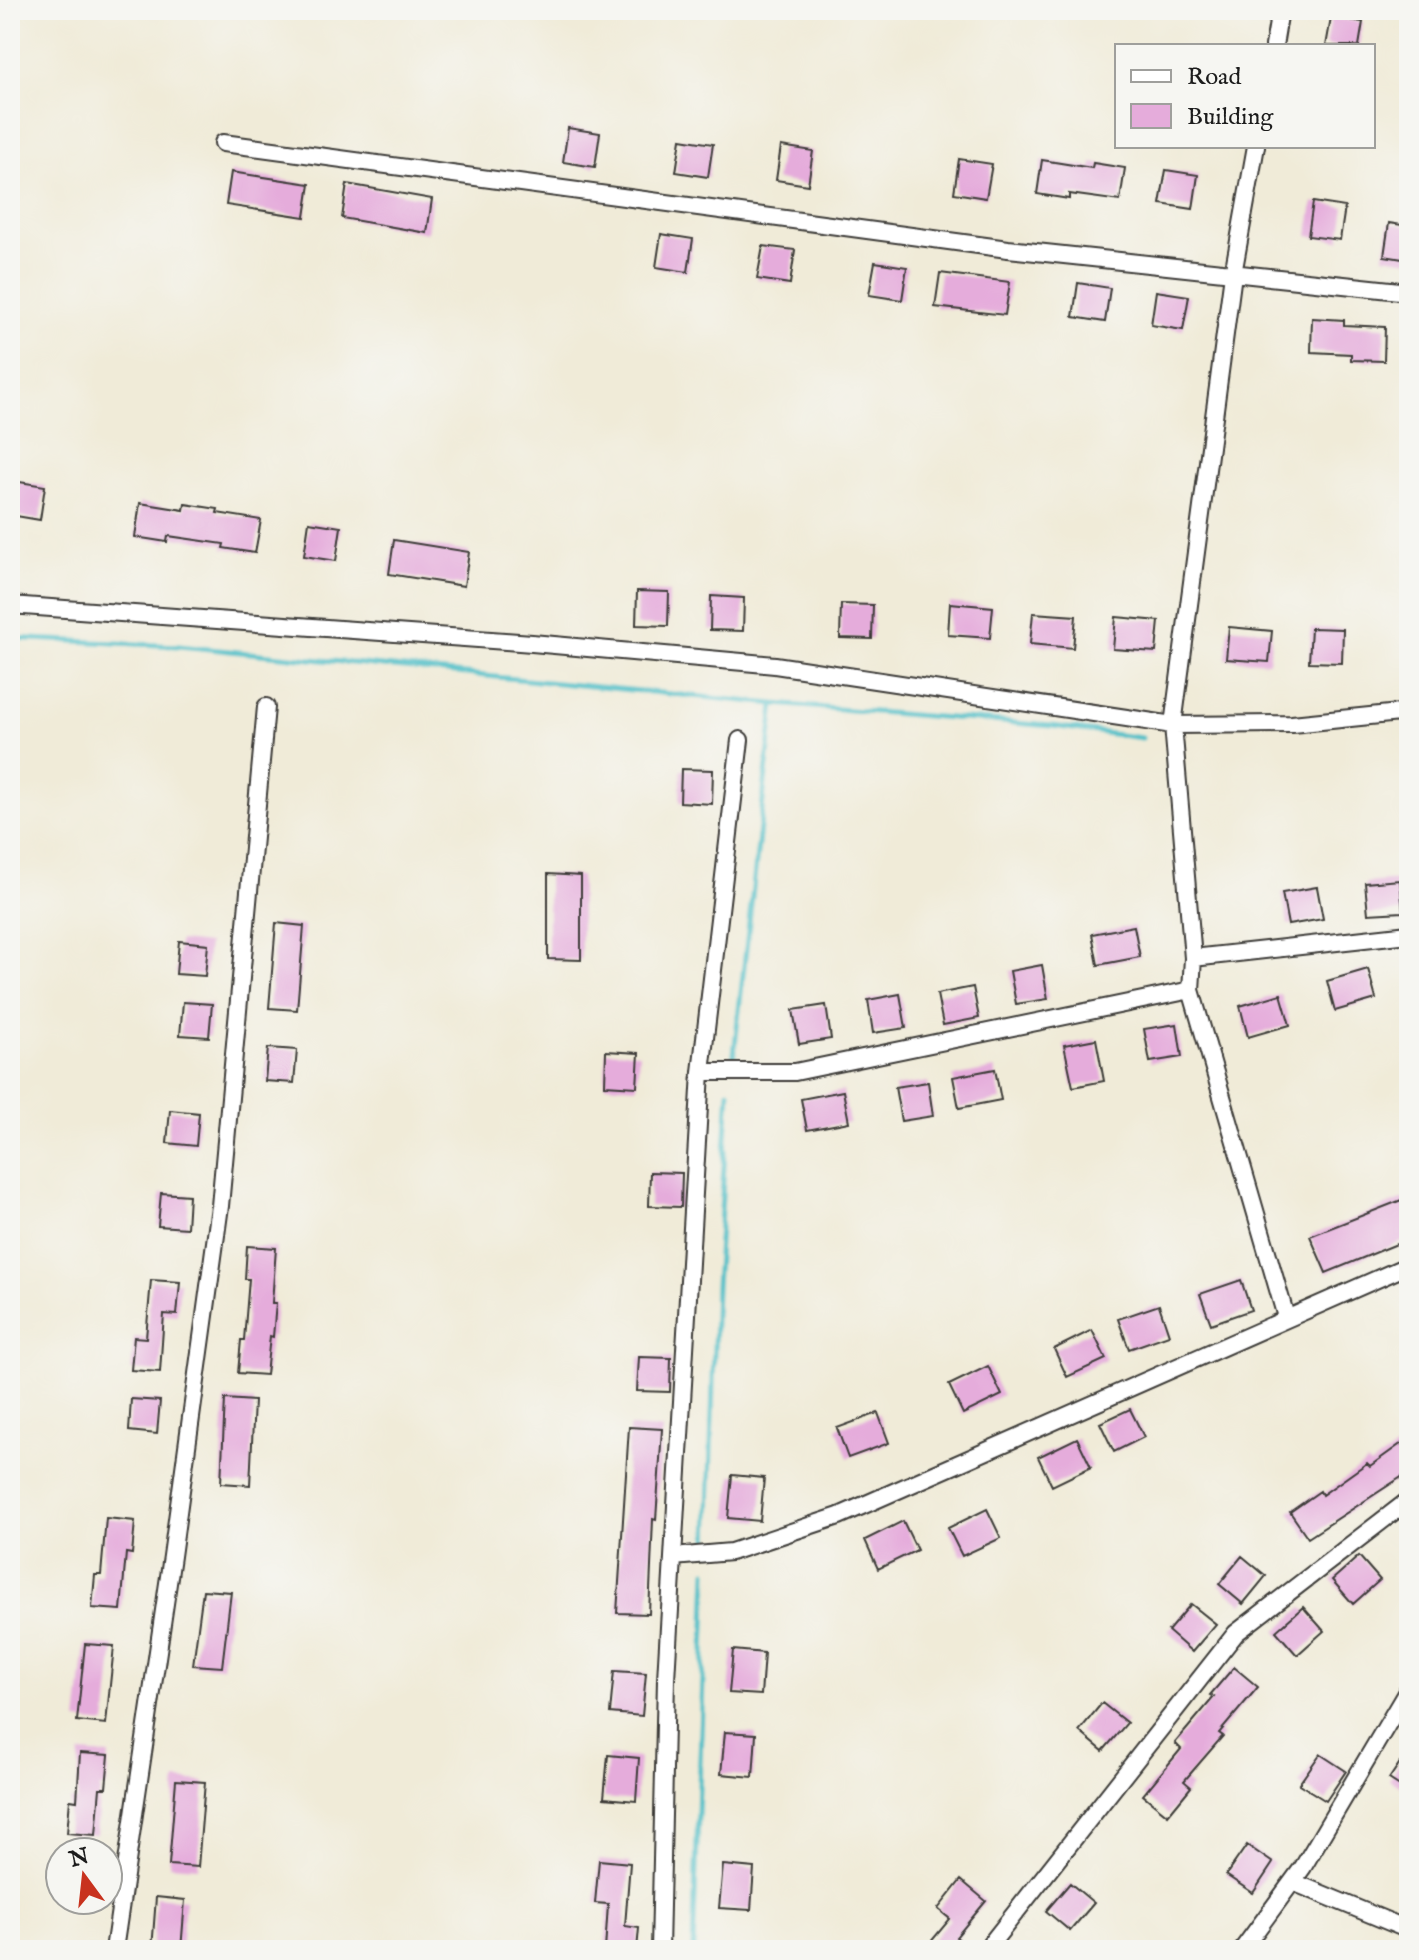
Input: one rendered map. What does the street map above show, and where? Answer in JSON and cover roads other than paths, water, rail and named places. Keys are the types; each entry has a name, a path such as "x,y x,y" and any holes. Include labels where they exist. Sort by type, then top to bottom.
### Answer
{"street":[{"path":"1274,44 1280,10"},
{"path":"223,143 993,247 1409,292"},
{"path":"1256,148 1233,274 1173,725 1193,958 1191,990 1286,1317"},
{"path":"10,605 532,643 775,665 1173,725 1292,724 1409,712"},
{"path":"114,1950 175,1541 220,1206 266,707"},
{"path":"660,1950 666,1679 701,1072 740,740"},
{"path":"1193,958 1409,934"},
{"path":"701,1072 795,1072 1191,990"},
{"path":"673,1557 731,1552 839,1516 1409,1265"},
{"path":"986,1950 1236,1633 1409,1500"},
{"path":"1242,1950 1293,1882 1409,1688"},
{"path":"1293,1882 1409,1930"}],"waterway":[{"path":"10,638 179,646 774,704 1052,726 1142,738"},
{"path":"733,1063 774,704"},
{"path":"708,1545 716,1286 729,1091"},
{"path":"693,1950 707,1571"}]}
